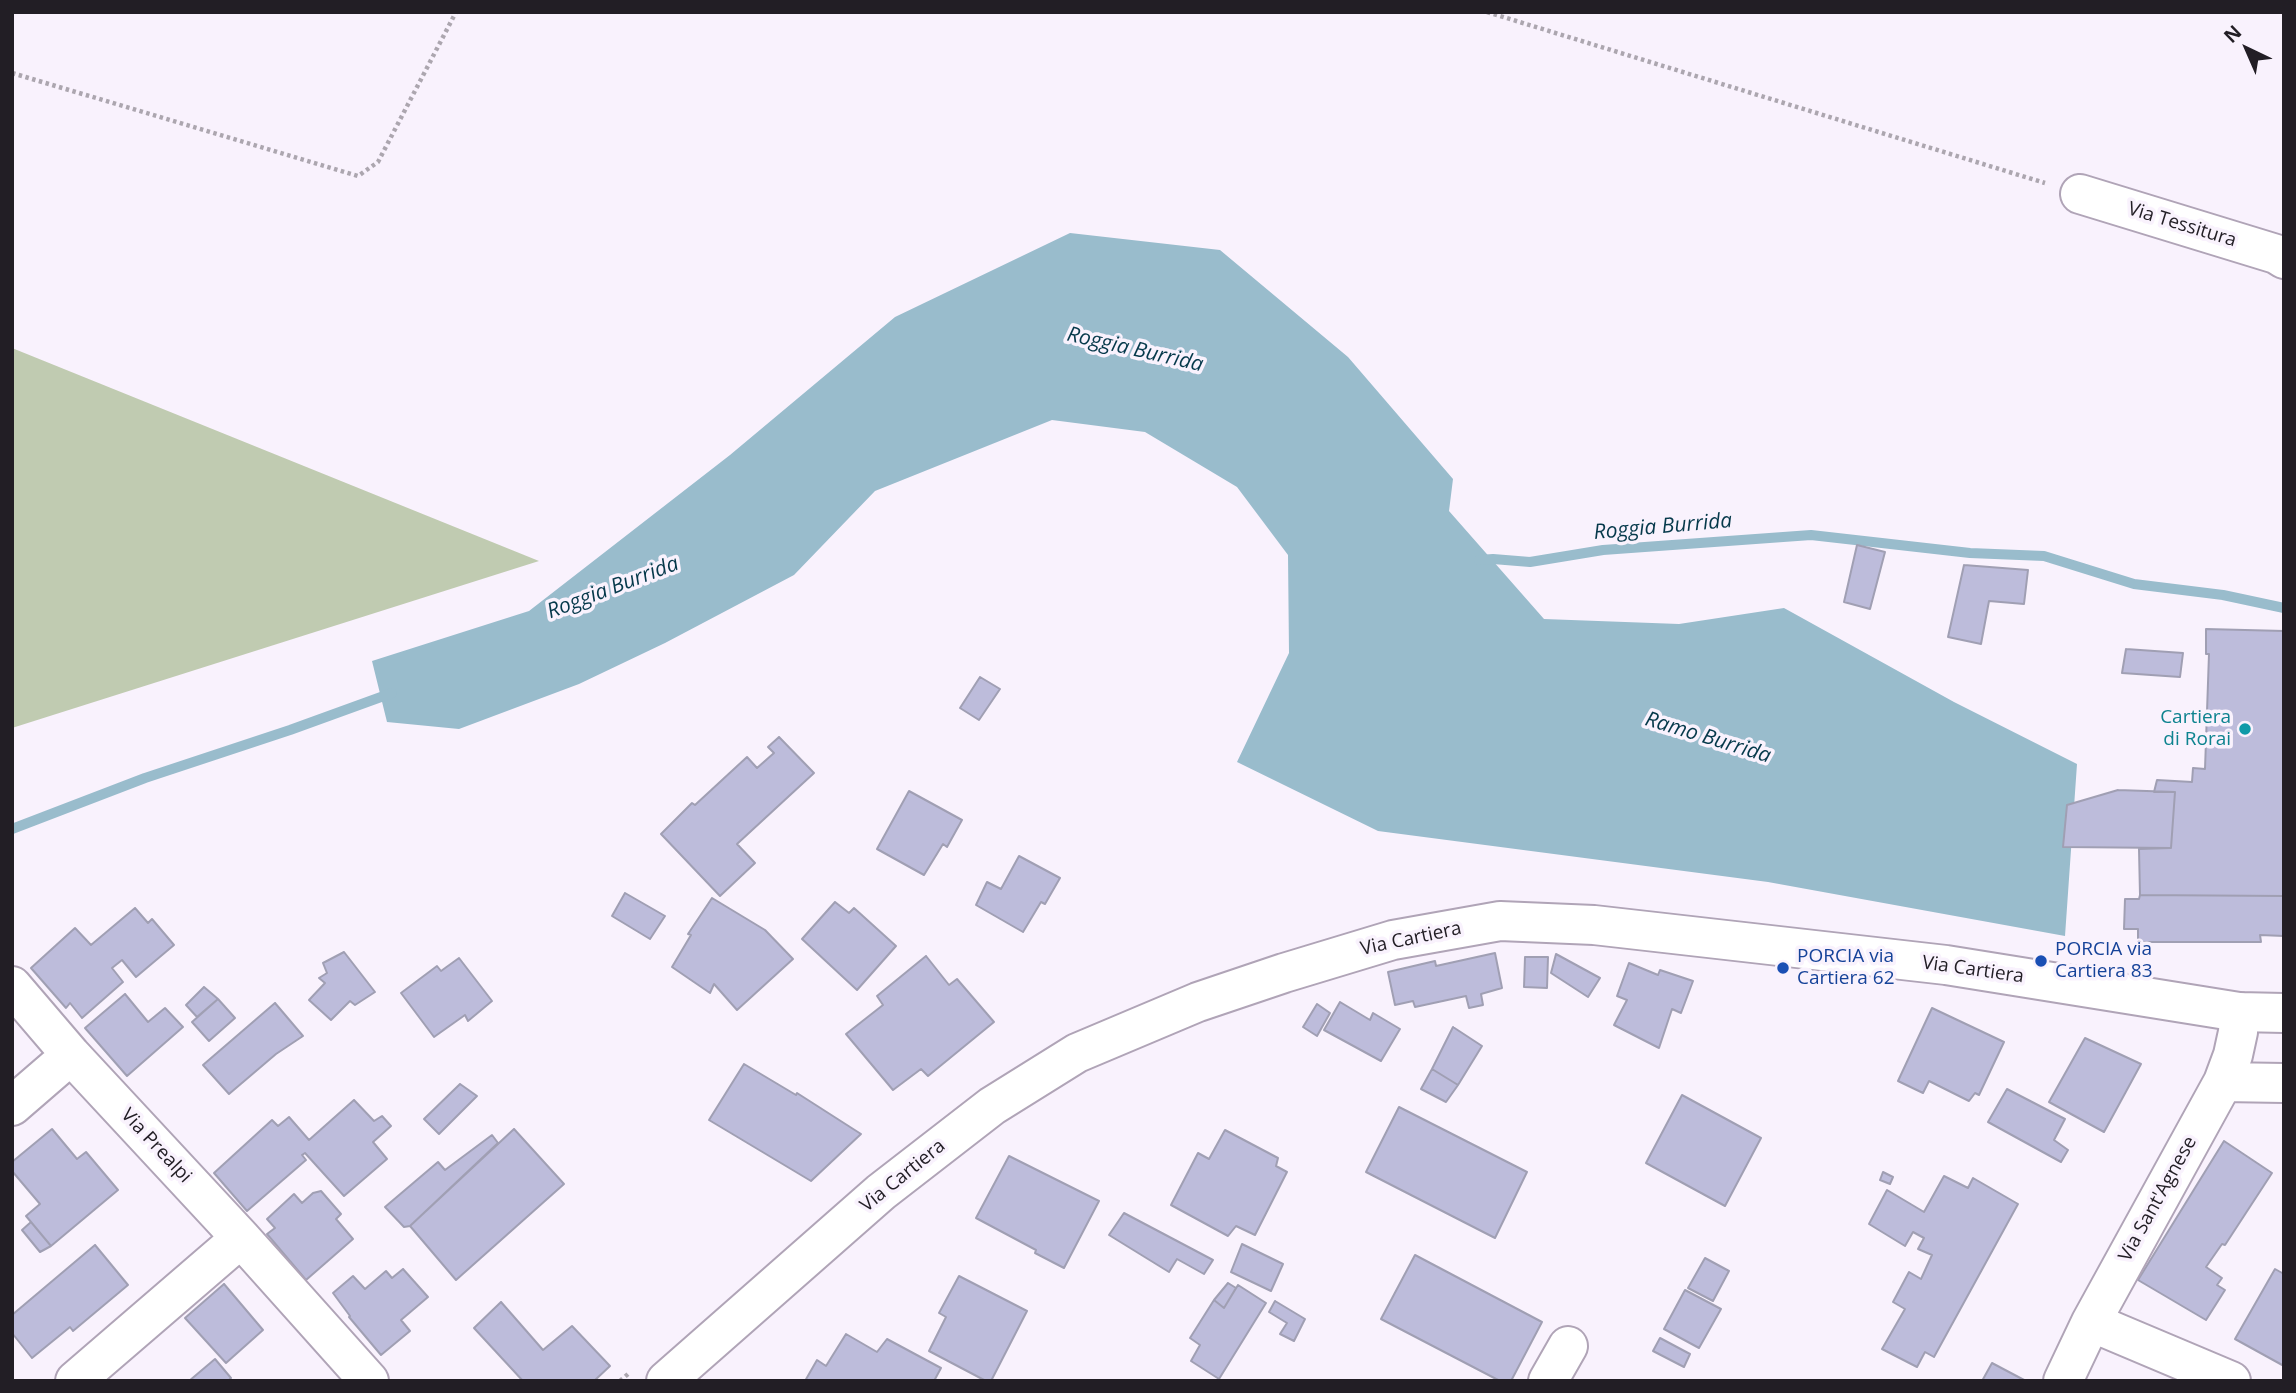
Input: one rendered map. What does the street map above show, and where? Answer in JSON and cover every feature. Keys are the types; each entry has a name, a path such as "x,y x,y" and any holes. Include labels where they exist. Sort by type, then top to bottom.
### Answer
{"main road":[{"name":"Via Tessitura","path":"2080,194 2276,254 2284,259"},
{"name":"Via Cartiera","path":"648,1376 992,1106 1077,1053 1198,1002 1393,940 1500,921 1594,925 1946,965 2239,1012 2284,1013"},
{"name":"Via Prealpi","path":"12,986 71,1055 369,1381"},
{"name":"Via Sant'Agnese","path":"2063,1381 2091,1322 2223,1082 2233,1055 2239,1012"},
{"path":"12,1106 71,1055"},
{"path":"2223,1082 2284,1083"},
{"path":"75,1381 241,1238"},
{"path":"2091,1322 2231,1381"},
{"path":"1548,1381 1568,1346"}],"path":[{"path":"12,74 358,176 378,162 456,12"},
{"path":"1487,12 2080,194"},
{"path":"620,1381 648,1376"}],"green space":[{"path":"12,348 539,561 12,728"}],"water":[{"name":"Ramo Burrida","path":"1070,233 1220,250 1348,357 1453,479 1449,511 1544,619 1679,624 1784,608 1954,702 2077,764 2065,936 1768,882 1378,831 1237,762 1289,653 1288,555 1237,487 1145,432 1052,420 875,491 794,575 665,643 579,684 459,729 387,722 372,661 529,611 730,455 895,317"}],"building":[{"path":"1857,545 1885,552 1870,609 1844,602"},
{"path":"1964,565 2028,570 2024,604 1989,601 1981,644 1948,637"},
{"name":"Cartiera di Rorai","path":"2206,629 2284,631 2284,896 2140,895 2139,849 2171,848 2175,792 2154,792 2157,780 2192,782 2193,768 2205,769 2209,654 2206,654"},
{"path":"2126,649 2183,653 2180,677 2122,673"},
{"path":"980,677 1000,689 979,720 960,708"},
{"path":"779,737 814,773 737,844 755,863 720,896 661,834 692,803 695,805 747,757 757,768 774,753 768,747"},
{"path":"2118,790 2175,792 2171,848 2063,847 2067,805"},
{"path":"909,791 962,820 947,847 943,844 924,875 877,849"},
{"path":"1019,856 1060,878 1045,904 1041,902 1023,932 976,905 987,882 1001,889"},
{"path":"625,893 665,916 650,939 612,916"},
{"path":"2140,895 2284,896 2284,936 2260,935 2261,942 2138,942 2138,929 2124,929 2125,899 2139,899"},
{"path":"712,898 765,930 793,959 737,1010 714,984 710,993 672,967 691,935 688,934"},
{"path":"835,902 849,913 854,908 896,946 857,990 802,939"},
{"path":"135,908 148,923 152,919 174,945 136,977 122,960 112,968 123,982 82,1018 70,1003 66,1008 31,968 75,928 91,945"},
{"path":"344,952 375,992 355,1005 350,1001 331,1020 309,1000 325,983 319,978 327,973 323,963"},
{"path":"1495,953 1502,988 1481,994 1483,1005 1469,1008 1466,996 1415,1007 1413,1001 1395,1005 1388,972 1435,961 1436,966"},
{"path":"1556,954 1600,978 1588,997 1551,973"},
{"path":"926,956 949,985 957,979 994,1022 928,1076 921,1069 893,1090 846,1034 883,1005 877,996"},
{"path":"1525,957 1548,957 1547,988 1524,987"},
{"path":"459,958 492,1001 468,1021 465,1015 434,1037 401,993 437,966 441,971"},
{"path":"1629,963 1658,975 1660,970 1693,981 1681,1013 1672,1009 1659,1048 1614,1025 1627,1000 1617,996"},
{"path":"204,987 218,999 197,1017 186,1005"},
{"path":"125,994 148,1022 165,1008 183,1027 127,1076 85,1028"},
{"path":"218,999 235,1018 209,1041 192,1022"},
{"path":"1340,1002 1370,1020 1373,1013 1400,1029 1381,1061 1324,1030"},
{"path":"275,1003 303,1036 276,1054 229,1094 203,1065"},
{"path":"1317,1004 1330,1013 1317,1036 1303,1027"},
{"path":"1932,1008 2004,1042 1979,1095 1975,1093 1969,1101 1929,1081 1923,1093 1898,1081"},
{"path":"1453,1027 1482,1046 1458,1085 1432,1069"},
{"path":"2085,1038 2141,1064 2104,1132 2049,1102"},
{"path":"744,1064 796,1095 797,1093 861,1134 811,1181 709,1120"},
{"path":"1432,1069 1458,1085 1446,1102 1421,1089"},
{"path":"460,1084 477,1096 439,1134 424,1119"},
{"path":"2007,1089 2065,1119 2054,1140 2068,1150 2061,1162 1988,1122"},
{"path":"1682,1095 1761,1138 1725,1206 1646,1163"},
{"path":"354,1100 374,1121 382,1116 391,1126 373,1142 387,1159 344,1196 305,1153 302,1155 306,1160 247,1211 214,1173 272,1120 278,1126 289,1117 309,1140"},
{"path":"1399,1107 1527,1172 1495,1238 1366,1172"},
{"path":"52,1129 77,1159 86,1152 118,1190 51,1246 26,1216 40,1204 12,1171 12,1162"},
{"path":"514,1129 564,1184 456,1280 410,1226"},
{"path":"1225,1130 1278,1158 1276,1166 1287,1172 1255,1235 1236,1226 1228,1236 1171,1205 1198,1153 1209,1159"},
{"path":"492,1135 498,1143 410,1226 404,1227 385,1207 438,1162 445,1170"},
{"path":"2224,1141 2272,1173 2225,1245 2222,1244 2206,1267 2222,1278 2217,1285 2225,1290 2206,1320 2138,1280"},
{"path":"1009,1156 1099,1201 1064,1268 976,1218"},
{"path":"1883,1172 1893,1177 1890,1184 1880,1180"},
{"path":"1944,1176 1968,1188 1973,1178 2018,1204 1934,1357 1925,1352 1917,1367 1882,1349 1905,1309 1893,1302 1909,1272 1921,1279 1932,1255 1918,1249 1924,1238 1913,1232 1905,1246 1869,1224 1887,1190 1924,1212"},
{"path":"321,1191 341,1214 336,1219 353,1239 306,1280 267,1234 275,1228 267,1219 294,1194 302,1203 313,1193"},
{"path":"1124,1213 1213,1260 1204,1274 1177,1259 1169,1272 1109,1235"},
{"path":"31,1222 51,1246 40,1252 22,1230"},
{"path":"1242,1244 1283,1264 1271,1291 1231,1272"},
{"path":"95,1245 128,1285 73,1331 70,1327 32,1358 12,1333 12,1315"},
{"path":"1415,1255 1542,1322 1511,1381 1500,1381 1381,1319"},
{"path":"1705,1258 1729,1271 1713,1301 1688,1288"},
{"path":"403,1269 428,1297 401,1320 410,1331 381,1355 333,1293 353,1276 365,1289 386,1271 392,1278"},
{"path":"2275,1269 2284,1274 2284,1366 2235,1339"},
{"path":"959,1276 1027,1311 991,1381 986,1381 929,1351 946,1317 939,1313"},
{"path":"1228,1283 1236,1288 1224,1308 1214,1300"},
{"path":"224,1284 263,1330 226,1363 185,1318"},
{"path":"1238,1285 1266,1303 1219,1379 1191,1361 1200,1345 1190,1338 1214,1300 1224,1308"},
{"path":"1685,1290 1721,1309 1699,1348 1664,1329"},
{"path":"1275,1301 1305,1319 1294,1341 1280,1334 1287,1323 1269,1312"},
{"path":"501,1302 543,1350 572,1326 610,1366 594,1381 523,1381 474,1328"},
{"path":"846,1334 877,1352 887,1339 941,1368 934,1381 805,1381 817,1360 826,1366"},
{"path":"1660,1338 1690,1354 1684,1367 1653,1351"},
{"path":"215,1359 231,1378 228,1381 189,1381"},
{"path":"1992,1363 2026,1381 1982,1381"}],"waterway":[{"name":"Roggia Burrida","path":"1479,560 1530,562 1603,550 1811,535 1970,553 2044,556 2134,584 2223,595 2284,608"},
{"name":"Roggia Burrida","path":"12,829 145,778 392,693"}],"place":[{"name":"Cartiera di Rorai","path":"2245,729"},
{"name":"PORCIA via Cartiera 83","path":"2041,961"},
{"name":"PORCIA via Cartiera 62","path":"1783,968"}]}
